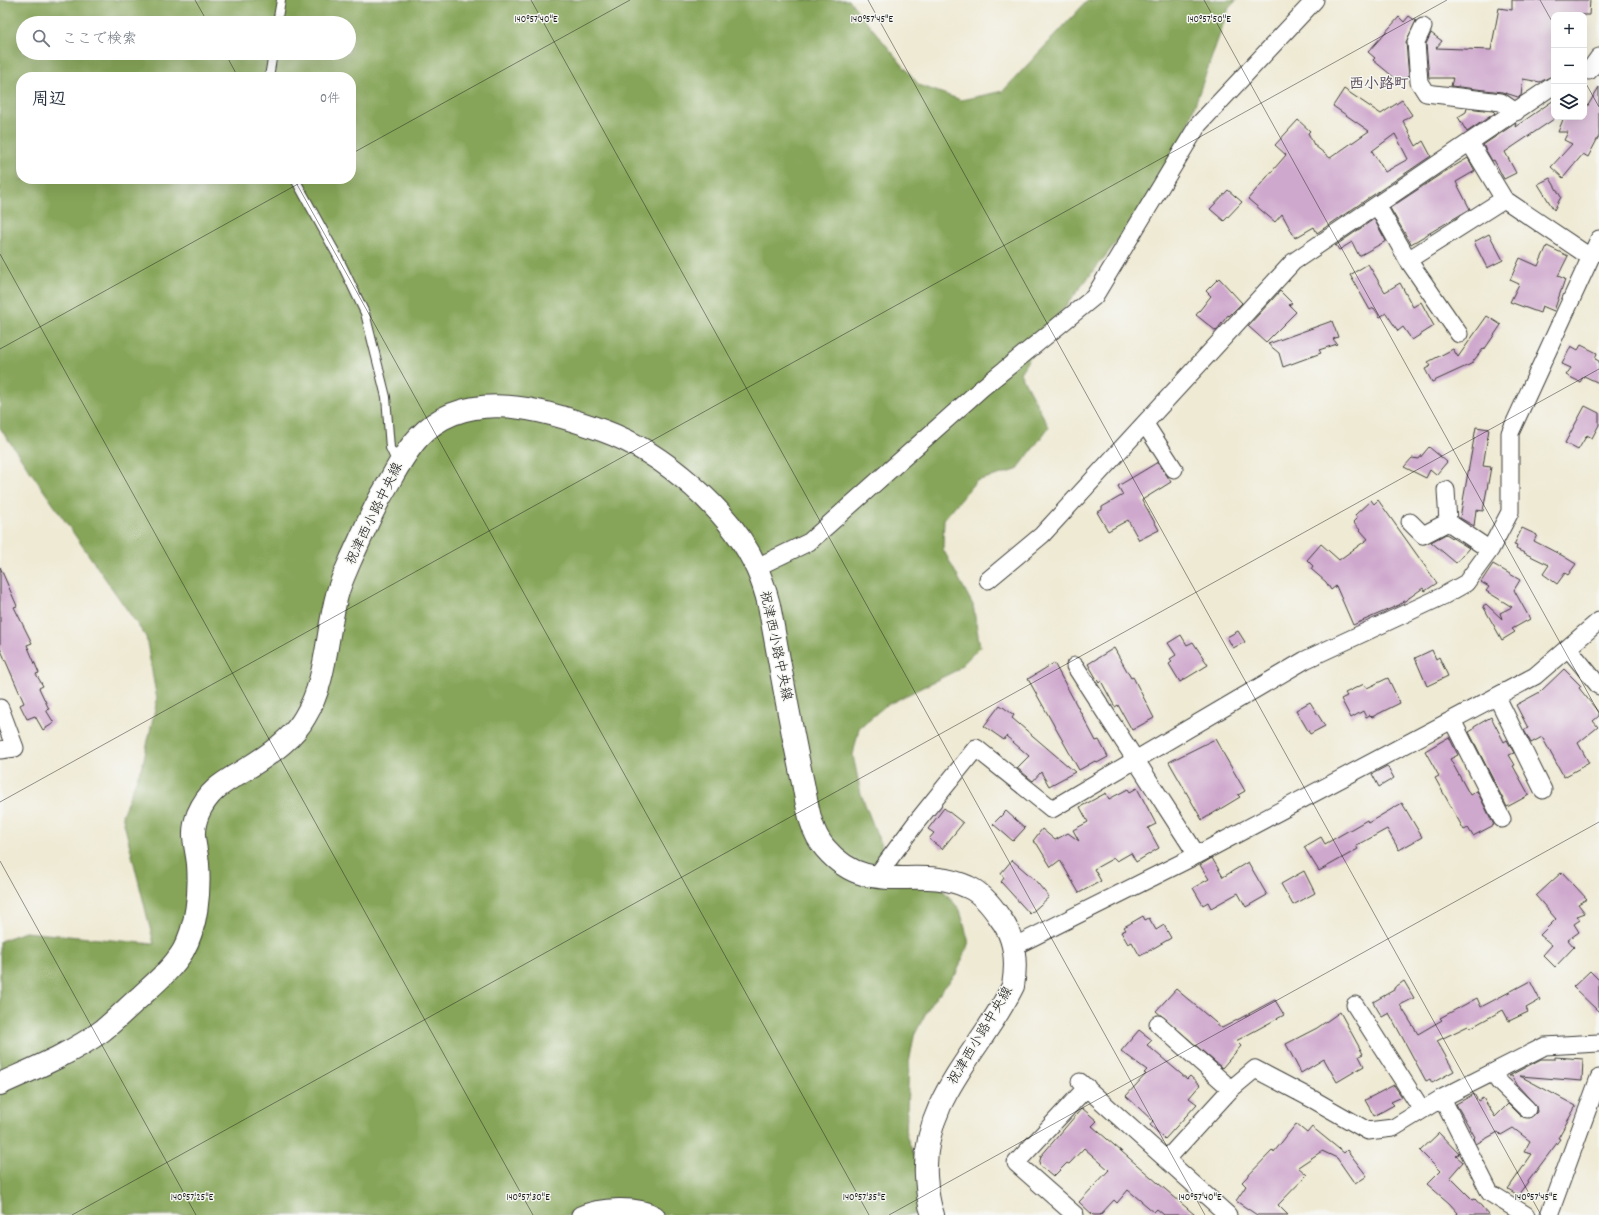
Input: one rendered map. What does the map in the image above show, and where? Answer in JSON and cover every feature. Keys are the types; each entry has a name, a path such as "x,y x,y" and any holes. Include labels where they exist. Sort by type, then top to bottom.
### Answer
{"main road":[{"name":"祝津西小路中央線","path":"0,1084 53,1061 103,1030 165,974 182,951 193,926 197,896 198,863 193,838 198,815 208,797 219,784 255,763 290,737 304,719 316,696 337,592 372,512 398,466 419,437 436,421 457,411 503,406 542,412 578,422 616,436 652,454 676,471 715,508 732,529 757,567 769,605 811,822 823,847 840,864 850,870 875,878 950,881 969,887 984,899 1008,928 1013,947 1015,973 1012,986 938,1108 928,1139 926,1166 927,1197 933,1215"}],"street":[{"path":"757,567 809,542 982,388 1094,297 1198,125 1314,0"},
{"path":"1423,27 1416,42 1419,82 1426,93 1501,102 1516,112"},
{"path":"1591,73 1599,56"},
{"path":"988,580 1042,535 1292,262 1551,87"},
{"path":"1470,143 1504,199 1590,257"},
{"path":"1408,260 1504,199"},
{"path":"1377,205 1408,260 1459,334"},
{"path":"875,878 915,824 976,748 1052,809 1136,758 1305,660 1443,596 1466,583 1490,550 1510,512 1510,433 1599,239"},
{"path":"1144,424 1174,469"},
{"path":"1446,490 1448,522"},
{"path":"1410,522 1423,535 1448,522"},
{"path":"1448,522 1490,550"},
{"path":"1013,947 1197,855 1535,676 1599,621"},
{"path":"1568,648 1599,686"},
{"path":"1075,666 1136,758 1197,855"},
{"path":"1497,697 1543,790"},
{"path":"0,708 15,748 0,750"},
{"path":"1452,720 1502,819"},
{"path":"1355,1005 1422,1110"},
{"path":"1158,1024 1231,1089"},
{"path":"1167,1159 1231,1089 1255,1069 1368,1131 1393,1128 1442,1098 1545,1046 1599,1043"},
{"path":"1496,1071 1499,1082 1527,1109"},
{"path":"1549,1215 1599,1078"},
{"path":"1075,1215 1016,1163 1084,1085 1228,1215"},
{"path":"1442,1098 1490,1193 1526,1215"},
{"path":"580,1215 586,1212 623,1207 650,1211 656,1215"}],"lane":[{"path":"278,16 281,0"},
{"path":"270,72 272,60"},
{"path":"298,184 338,257 365,313 386,397 390,448 398,466"}],"green space":[{"path":"0,0 849,0 919,85 961,100 1003,91 1088,0 1237,0 1229,8 1171,173 1046,331 1020,373 1049,427 1017,470 976,481 944,519 943,549 973,605 980,647 957,670 885,706 859,728 853,755 861,794 883,850 909,868 938,884 960,910 969,943 956,974 931,1003 914,1036 909,1063 906,1135 940,1215 0,1215 0,941 25,932 154,944 122,815 143,763 157,700 146,637 0,428"}],"building":[{"path":"1512,0 1590,0 1589,15 1587,15 1587,12 1551,12 1551,76 1540,82 1523,79 1521,96 1518,97 1502,92 1451,86 1453,78 1429,78 1426,44 1431,33 1442,41 1436,48 1491,50 1499,8 1512,10"},
{"path":"1409,16 1416,21 1406,42 1409,78 1396,79 1373,60 1375,58 1368,52 1399,17 1404,22"},
{"path":"1599,87 1599,136 1588,157 1583,154 1563,178 1551,167 1572,144 1564,140 1568,132 1558,132 1563,120 1587,120 1587,107"},
{"path":"1344,89 1381,114 1402,100 1412,115 1403,121 1416,146 1423,141 1431,156 1317,233 1314,227 1295,238 1282,214 1275,222 1248,199 1286,155 1275,145 1298,120 1310,131 1308,133 1314,145 1330,158 1369,131 1333,106","holes":["1395,134 1408,159 1385,172 1372,151"]},
{"path":"1551,102 1551,120 1553,120 1505,152 1516,173 1504,179 1494,160 1492,161 1483,145 1516,123 1515,127"},
{"path":"1467,108 1493,111 1495,113 1467,132 1458,117 1466,112"},
{"path":"1468,158 1475,171 1456,182 1470,209 1411,244 1390,208"},
{"path":"1550,178 1561,197 1554,210 1538,184"},
{"path":"1228,190 1242,202 1224,221 1210,209"},
{"path":"1374,219 1386,241 1359,256 1352,242 1339,250 1336,245"},
{"path":"1489,234 1503,260 1487,268 1474,242"},
{"path":"1547,246 1568,256 1558,276 1565,279 1554,311 1542,306 1540,313 1510,302 1519,284 1510,280 1520,258 1538,266"},
{"path":"1368,264 1385,292 1400,283 1413,307 1421,302 1434,326 1412,340 1403,327 1398,331 1386,313 1380,317 1374,308 1370,310 1350,275"},
{"path":"1219,278 1242,303 1229,316 1228,315 1216,331 1196,315 1211,296 1206,291"},
{"path":"1280,291 1292,303 1289,305 1296,312 1266,342 1248,326"},
{"path":"1487,316 1501,325 1484,350 1483,349 1471,364 1432,382 1425,369 1431,366 1428,362 1453,349 1458,357"},
{"path":"1332,321 1338,337 1333,339 1337,344 1319,350 1321,353 1283,367 1279,353 1268,344"},
{"path":"1581,345 1597,353 1595,359 1599,361 1599,383 1584,376 1580,382 1566,375 1571,368 1562,364 1571,346 1578,350"},
{"path":"1585,406 1599,413 1599,425 1592,438 1587,435 1578,450 1565,443"},
{"path":"1476,427 1489,429 1483,466 1491,467 1483,511 1476,510 1474,526 1460,518"},
{"path":"1429,447 1447,462 1436,475 1430,470 1426,478 1404,467 1412,458 1419,459"},
{"path":"1158,462 1171,482 1142,500 1159,530 1139,540 1128,520 1108,531 1097,512 1102,510 1102,507 1123,495 1118,486"},
{"path":"1371,500 1374,504 1378,500 1437,583 1425,591 1423,588 1399,605 1353,625 1336,586 1331,590 1326,582 1311,569 1313,566 1307,560 1321,544 1339,560 1368,539 1353,522 1357,518 1355,515"},
{"path":"1522,528 1537,535 1534,541 1576,564 1568,575 1565,573 1557,584 1543,574 1549,565 1516,549 1517,546 1514,545"},
{"path":"1446,534 1469,548 1456,563 1431,542"},
{"path":"1493,564 1520,580 1514,590 1530,619 1512,629 1515,632 1502,640 1483,606 1486,604 1502,619 1500,613 1512,607 1486,591 1489,587 1481,582"},
{"path":"0,567 17,606 14,607 32,643 27,645 39,673 36,674 43,686 39,688 49,709 46,710 54,723 43,730 35,716 27,719 20,705 24,703 0,648"},
{"path":"1238,631 1245,642 1233,648 1227,637"},
{"path":"1181,635 1187,645 1193,642 1208,665 1180,682 1169,664 1172,662 1170,659 1176,655 1168,643"},
{"path":"1114,648 1131,678 1133,677 1154,718 1132,730 1118,705 1115,707 1101,681 1099,683 1088,664"},
{"path":"1432,650 1436,659 1439,657 1448,676 1427,686 1415,658"},
{"path":"1054,663 1096,741 1099,740 1108,757 1097,763 1095,761 1079,770 1028,679"},
{"path":"1564,669 1581,686 1579,688 1599,713 1599,716 1593,721 1598,727 1578,743 1589,763 1564,777 1542,737 1531,743 1524,730 1528,728 1516,705 1540,692"},
{"path":"1388,678 1400,703 1372,717 1370,715 1366,717 1363,711 1351,718 1341,699 1347,696 1345,693 1364,684 1367,688"},
{"path":"1310,702 1325,726 1310,734 1296,710"},
{"path":"1000,705 1014,715 1012,718 1075,772 1049,786 1041,772 1033,781 1017,768 1029,756 1006,736 1004,740 984,726"},
{"path":"1491,717 1504,742 1507,740 1514,753 1509,755 1515,765 1513,766 1529,795 1507,807 1469,732 1474,729 1474,727"},
{"path":"1449,737 1458,755 1450,759 1470,795 1477,791 1494,825 1473,836 1468,828 1464,830 1435,778 1439,776 1425,751"},
{"path":"1215,739 1245,791 1238,795 1240,797 1202,820 1169,762"},
{"path":"1387,766 1394,778 1379,787 1372,774"},
{"path":"1137,788 1156,824 1148,828 1159,848 1136,862 1131,853 1117,861 1114,858 1094,869 1101,881 1079,893 1060,860 1051,867 1037,844 1033,841 1042,829 1055,840 1068,833 1079,841 1073,830 1088,822 1080,807 1106,793 1109,799 1128,789 1130,792"},
{"path":"1402,803 1422,837 1399,850 1387,829 1356,846 1358,849 1319,871 1304,847 1321,837 1325,844 1367,820 1368,823"},
{"path":"944,808 963,823 942,849 929,839 934,833 928,829"},
{"path":"1006,811 1025,828 1013,841 993,824"},
{"path":"1212,858 1223,877 1248,862 1267,895 1246,907 1238,893 1211,908 1208,902 1203,905 1193,888 1209,879 1200,865"},
{"path":"1012,860 1034,879 1049,897 1030,914 1001,882 1004,878 1001,873"},
{"path":"1304,871 1315,893 1293,905 1281,884"},
{"path":"1562,872 1587,899 1578,904 1585,913 1577,916 1580,920 1574,924 1579,932 1568,940 1574,947 1555,967 1543,955 1552,945 1540,935 1556,919 1536,896"},
{"path":"1143,916 1145,920 1149,918 1156,930 1164,925 1171,938 1140,956 1132,942 1128,944 1121,932 1126,930 1124,927"},
{"path":"1590,971 1599,980 1599,1012 1573,987"},
{"path":"1404,981 1414,998 1400,1005 1418,1034 1442,1020 1440,1018 1477,998 1481,1007 1530,981 1540,1000 1526,1008 1528,1012 1509,1021 1503,1010 1470,1028 1468,1026 1437,1041 1454,1071 1432,1083 1430,1079 1426,1081 1389,1013 1382,1017 1373,1002 1394,990 1394,988"},
{"path":"1176,989 1222,1028 1275,1000 1284,1015 1236,1041 1241,1046 1222,1068 1156,1011"},
{"path":"1340,1012 1363,1054 1359,1056 1364,1066 1337,1082 1324,1059 1301,1073 1286,1044 1317,1028"},
{"path":"1139,1030 1152,1040 1147,1045 1187,1079 1190,1076 1200,1085 1189,1098 1197,1104 1165,1139 1150,1125 1153,1121 1126,1096 1146,1074 1144,1073 1147,1070 1121,1051"},
{"path":"1555,1057 1583,1059 1582,1081 1520,1076 1576,1106 1558,1138 1560,1139 1518,1195 1508,1189 1532,1154 1524,1152 1530,1141 1513,1128 1501,1135 1498,1132 1476,1144 1475,1137 1456,1104 1474,1094 1478,1101 1483,1098 1495,1117 1508,1104 1520,1116 1530,1118 1537,1112 1536,1106 1518,1086 1512,1076 1509,1076 1541,1059 1555,1059"},
{"path":"1394,1085 1402,1097 1391,1102 1394,1105 1374,1116 1365,1100"},
{"path":"1082,1108 1097,1121 1092,1126 1195,1215 1164,1215 1157,1209 1154,1212 1128,1190 1117,1203 1114,1200 1100,1215 1093,1215 1079,1202 1109,1170 1084,1148 1069,1164 1067,1163 1053,1177 1039,1165 1041,1156"},
{"path":"1296,1124 1307,1133 1312,1127 1344,1153 1347,1150 1367,1176 1355,1184 1337,1158 1322,1151 1298,1167 1307,1175 1278,1205 1288,1215 1257,1215 1236,1201 1246,1186 1242,1182 1273,1150 1274,1152"},
{"path":"1439,1133 1459,1154 1456,1156 1463,1162 1450,1177 1473,1200 1475,1199 1489,1215 1456,1215 1458,1213 1449,1203 1427,1184 1440,1171 1420,1151"}],"district":[{"name":"西小路町","path":"1379,85"}]}
